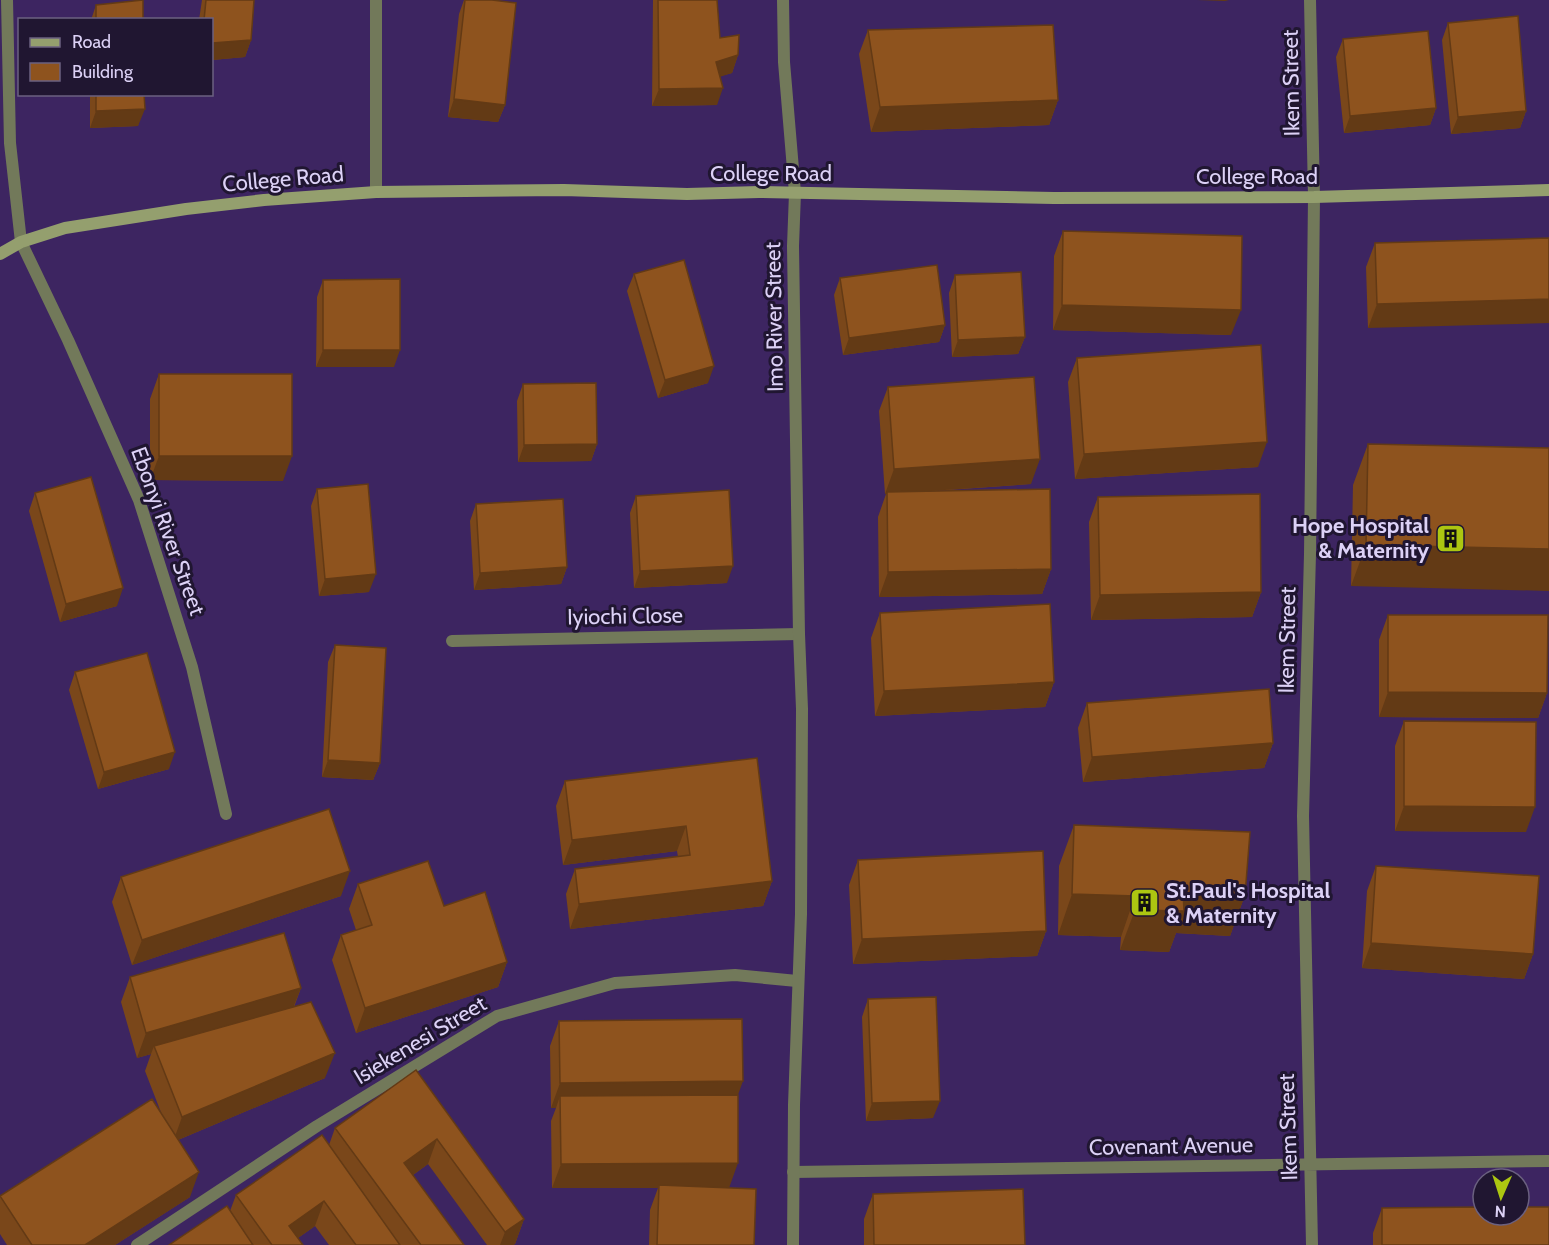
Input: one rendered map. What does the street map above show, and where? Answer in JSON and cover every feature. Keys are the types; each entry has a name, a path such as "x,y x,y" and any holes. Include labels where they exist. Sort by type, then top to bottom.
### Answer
{"main road":[{"name":"College Road","path":"0,254 21,242 65,228 186,209 264,200 376,192 564,190 687,194 795,193 1054,198 1314,197 1549,190"}],"street":[{"name":"Ebonyi River Street","path":"7,0 3,29 10,143 21,242 68,340 139,500 192,667 226,814"},
{"path":"376,0 376,192"},
{"name":"Imo River Street","path":"783,0 784,62 795,193 799,634 802,709 801,914 793,1245"},
{"name":"Ikem Street","path":"1310,0 1314,197 1303,816 1306,1050 1312,1245"},
{"name":"Iyiochi Close","path":"452,641 799,634"},
{"name":"Isiekenesi Street","path":"137,1245 317,1126 497,1016 615,983 735,975 798,981"},
{"name":"Covenant Avenue","path":"793,1172 1549,1161"}],"building":[{"path":"143,0 143,18 96,18 96,5"},
{"path":"206,0 254,0 251,40 213,43 213,18 204,18"},
{"path":"465,0 516,3 505,105 454,99"},
{"path":"658,0 717,0 720,38 739,35 738,55 716,62 723,88 659,89"},
{"path":"1518,16 1526,111 1458,117 1448,23"},
{"path":"1053,25 1058,100 880,107 868,30"},
{"path":"1428,31 1436,108 1350,116 1343,39"},
{"path":"96,96 144,96 145,109 96,111"},
{"path":"1063,231 1242,236 1241,310 1062,305"},
{"path":"1549,238 1549,299 1377,304 1375,243"},
{"path":"684,260 714,366 665,380 634,274"},
{"path":"937,265 945,325 849,338 840,278"},
{"path":"1021,272 1025,337 958,340 955,275"},
{"path":"400,279 400,350 323,350 323,280"},
{"path":"1261,345 1267,442 1084,454 1077,358"},
{"path":"159,374 292,374 292,456 159,456"},
{"path":"1034,377 1040,459 894,469 888,387"},
{"path":"596,383 597,444 524,445 523,384"},
{"path":"1368,444 1549,448 1549,549 1366,545"},
{"path":"91,477 123,588 66,604 35,493"},
{"path":"368,484 376,574 325,579 317,489"},
{"path":"1050,489 1051,569 888,572 887,492"},
{"path":"729,490 733,566 640,571 636,496"},
{"path":"1260,494 1261,592 1100,595 1098,497"},
{"path":"563,499 567,567 480,573 476,504"},
{"path":"1050,604 1054,682 884,691 880,613"},
{"path":"1388,615 1548,615 1547,693 1388,692"},
{"path":"335,645 386,648 380,763 328,760"},
{"path":"147,653 175,752 104,772 75,672"},
{"path":"1269,689 1273,743 1092,757 1087,703"},
{"path":"1404,721 1536,722 1535,807 1404,806"},
{"path":"757,758 772,881 579,904 575,869 690,855 686,826 572,840 565,781"},
{"path":"329,809 350,871 142,940 121,877"},
{"path":"1074,825 1250,832 1245,895 1183,892 1184,911 1135,910 1135,896 1072,894"},
{"path":"1043,851 1046,931 862,939 858,860"},
{"path":"428,861 444,906 485,892 507,962 365,1008 341,935 372,925 358,884"},
{"path":"1376,866 1539,876 1533,954 1371,943"},
{"path":"284,933 301,988 146,1033 130,977"},
{"path":"936,997 940,1101 872,1103 868,999"},
{"path":"311,1002 335,1053 182,1117 154,1046"},
{"path":"742,1019 743,1081 560,1083 559,1021"},
{"path":"416,1070 524,1219 505,1232 437,1139 404,1163 464,1245 421,1245 335,1128"},
{"path":"738,1095 738,1163 561,1164 560,1096"},
{"path":"152,1099 199,1172 85,1245 32,1245 0,1196"},
{"path":"322,1135 400,1245 356,1245 324,1201 289,1226 303,1245 272,1245 236,1195"},
{"path":"659,1185 756,1189 754,1245 657,1245"},
{"path":"1023,1189 1025,1245 874,1245 873,1194"},
{"path":"227,1206 253,1245 169,1245"},
{"path":"1471,1207 1471,1227 1531,1227 1531,1207 1549,1207 1549,1245 1382,1245 1382,1208"}],"place":[{"name":"Hope Hospital & Maternity","path":"1450,538"},
{"name":"St.Paul's Hospital & Maternity","path":"1145,903"}]}
